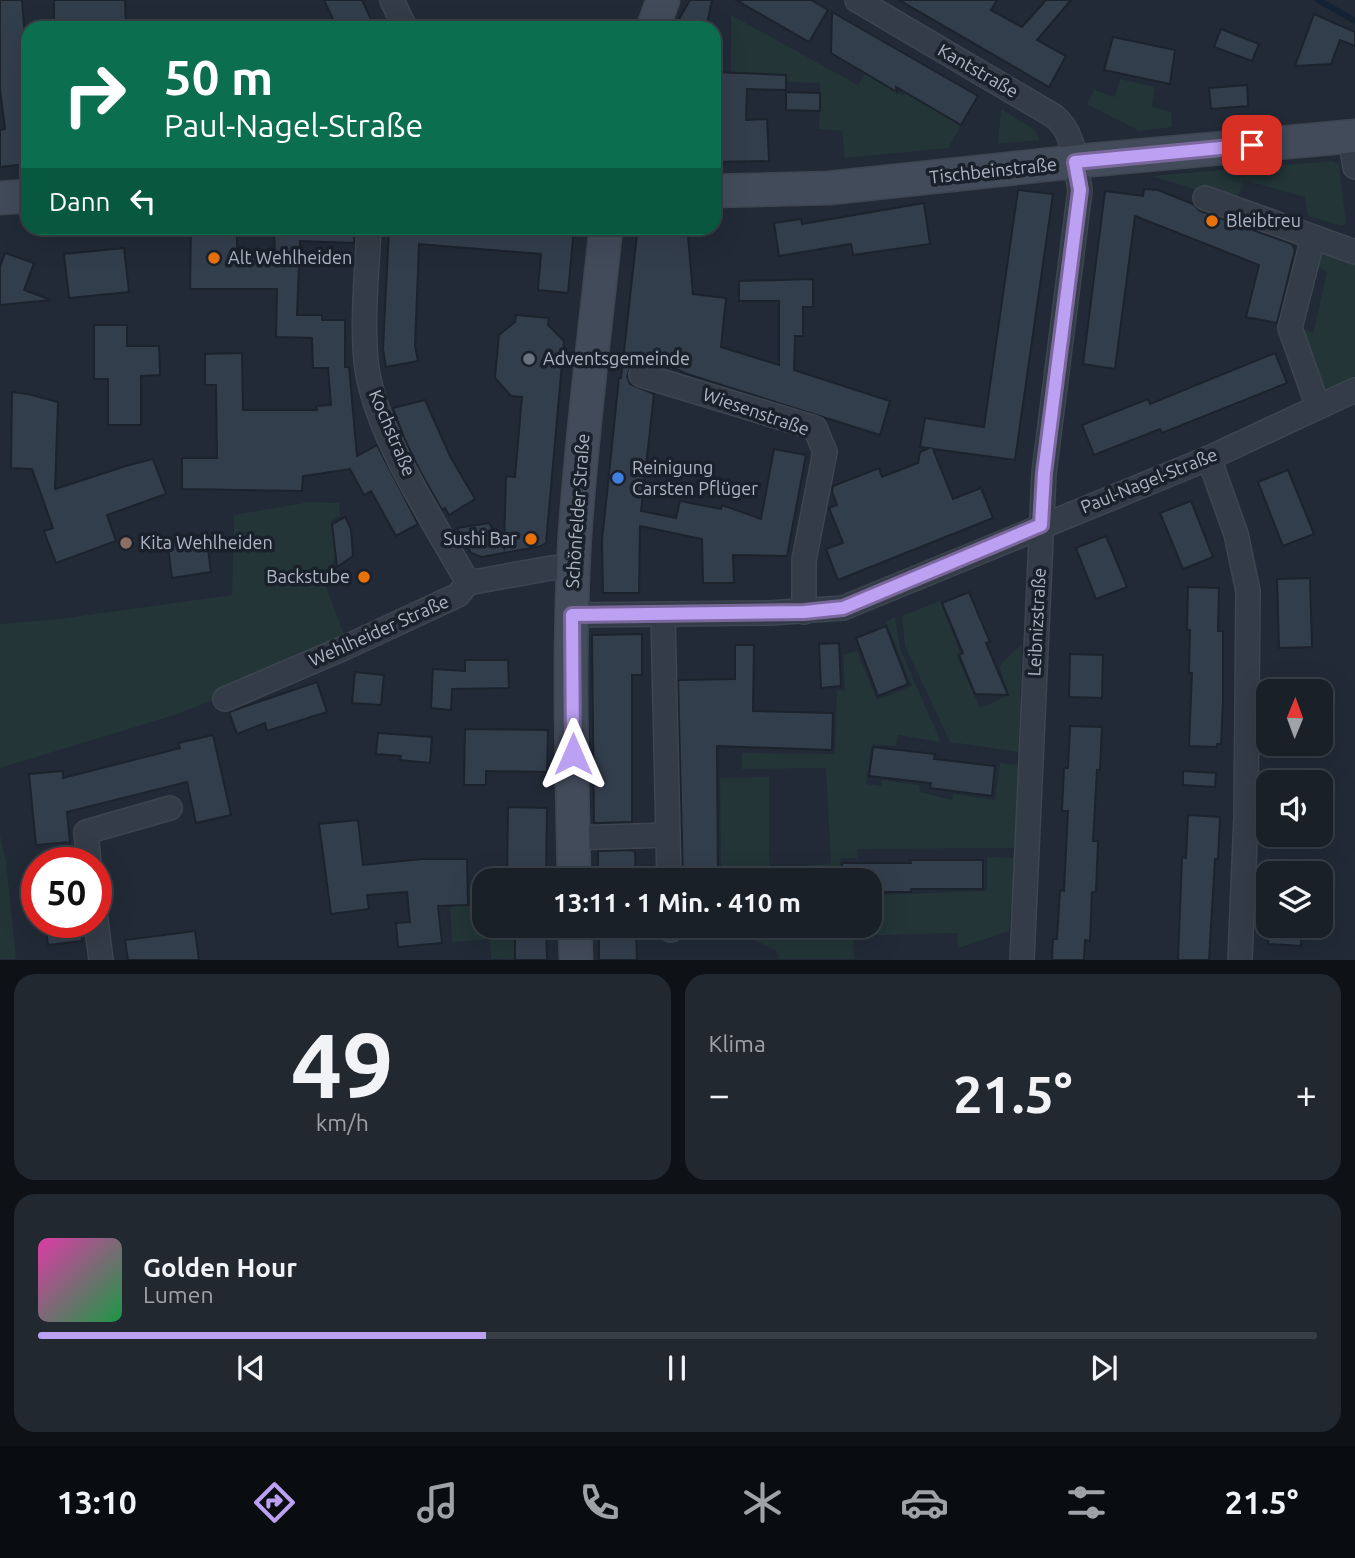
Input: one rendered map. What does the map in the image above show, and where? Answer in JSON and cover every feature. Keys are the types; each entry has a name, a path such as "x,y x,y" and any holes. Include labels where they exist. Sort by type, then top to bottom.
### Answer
{"main road":[{"path":"656,21 663,0"},
{"name":"Tischbeinstraße","path":"721,191 829,188 1352,136"},
{"path":"0,198 21,196"},
{"name":"Schönfelder Straße","path":"574,868 574,567 583,435 605,235"},
{"path":"575,938 576,960"}],"street":[{"path":"392,0 402,21"},
{"name":"Kantstraße","path":"857,0 1054,116 1065,125 1071,137 1075,162"},
{"path":"1352,136 1355,167"},
{"name":"Leibnizstraße","path":"1022,960 1044,473 1080,190 1075,162"},
{"path":"1205,198 1355,252"},
{"name":"Kochstraße","path":"369,235 366,362 376,403 397,454 468,583"},
{"path":"1313,238 1290,328 1318,407"},
{"name":"Wiesenstraße","path":"641,374 815,428 825,452 804,560 804,612"},
{"name":"Paul-Nagel-Straße","path":"572,615 804,612 843,608 1209,458 1355,390"},
{"path":"1209,458 1236,534 1248,591 1246,802 1240,960"},
{"name":"Wehlheider Straße","path":"225,699 458,595 468,583 551,568 574,567"},
{"path":"663,615 669,868"},
{"path":"87,847 86,832 170,808"},
{"path":"573,838 668,835"},
{"path":"98,938 101,960"}],"shaded area":[{"path":"731,15 858,85 867,70 874,79 903,95 905,92 961,125 948,148 845,158 842,131 819,129 820,83 786,82 786,75 731,73"},
{"path":"1120,79 1155,87 1152,107 1171,112 1172,127 1139,131 1087,104 1094,90 1115,97"},
{"path":"1001,109 1035,130 1040,140 998,144"},
{"path":"1333,161 1339,165 1346,223 1342,226 1308,216 1305,197 1244,180 1234,201 1151,176 1222,170 1227,167 1232,169"},
{"path":"1318,252 1355,264 1355,376 1324,391 1299,326 1313,334 1327,273 1315,264"},
{"path":"309,502 339,503 340,516 331,521 335,557 324,581 344,635 319,645 316,657 178,714 0,768 0,624 59,619 232,595 234,515"},
{"path":"940,601 960,652 956,654 980,708 1009,695 999,666 1022,644 1019,752 950,742 905,646 902,616"},
{"path":"895,617 900,649 941,742 898,735 896,746 872,744 866,784 881,786 882,780 919,785 920,792 952,800 953,794 995,800 1000,763 1018,765 1015,848 858,849 857,858 840,858 840,868 769,868 831,864 826,768 742,769 742,753 835,754 837,691 845,690 843,655 857,651 877,700 912,686 886,622"},
{"path":"769,777 769,868 721,868 720,778"},
{"path":"0,835 6,861 16,959 0,959"},
{"path":"987,857 1015,858 1009,931 958,948 957,933 882,935 882,895 987,891"},
{"path":"472,904 472,938 515,938 515,959 491,959 490,939 452,942 450,905"},
{"path":"750,938 853,938 854,959 779,959 777,951"}],"building":[{"path":"0,0 22,0 21,165 0,167 0,130 5,129 0,89"},
{"path":"54,0 125,0 126,21 54,21"},
{"path":"324,0 362,0 372,21 334,21"},
{"path":"690,0 712,0 708,21 678,21"},
{"path":"736,0 811,0 828,10 809,42"},
{"path":"899,0 997,0 991,10 1022,27 1046,0 1071,0 1037,40 1066,56 1049,87"},
{"path":"832,12 978,96 961,125 896,87 897,92 831,53"},
{"path":"1314,14 1355,32 1355,46 1340,40 1331,64 1295,66"},
{"path":"1221,29 1259,44 1252,61 1214,47"},
{"path":"1113,37 1175,50 1170,84 1104,70"},
{"path":"721,72 786,75 786,90 747,89 746,120 767,119 769,161 721,162"},
{"path":"1247,85 1248,106 1211,109 1209,88"},
{"path":"786,92 820,93 820,111 786,110"},
{"path":"1144,189 1158,190 1193,204 1200,211 1292,244 1295,250 1277,323 1246,317 1259,265 1135,216 1115,369 1083,364 1105,191 1143,196"},
{"path":"1018,190 1053,194 1015,460 933,449 953,499 981,488 993,518 838,580 826,549 843,543 829,508 837,505 833,486 879,468 882,477 918,463 920,452 929,448 920,447 925,418 984,427"},
{"path":"924,203 930,244 853,255 851,244 779,256 774,223 801,219 802,224"},
{"path":"191,235 237,235 237,254 275,256 274,235 355,235 354,243 300,241 297,315 322,315 322,320 345,320 345,367 349,367 357,456 377,445 418,524 396,536 371,491 364,495 350,469 303,476 302,491 182,489 182,458 217,458 216,385 205,385 205,354 242,353 243,410 317,410 316,406 331,405 328,368 313,368 312,338 276,337 277,289 190,289"},
{"path":"389,235 573,235 568,293 538,290 541,254 419,244 415,346 418,361 386,367 383,349"},
{"path":"637,235 688,236 693,294 726,298 721,347 779,365 779,301 739,301 739,281 813,279 813,307 803,307 803,336 795,336 794,370 890,401 880,435 687,374 657,360 657,365 639,361 631,365 627,377 630,384 654,394 641,511 676,518 680,501 721,509 722,505 761,519 774,449 806,455 787,556 733,555 734,583 703,583 702,539 640,526 639,593 603,593 602,540"},
{"path":"124,248 129,292 69,298 64,254"},
{"path":"5,253 34,263 24,290 51,300 0,305 0,267"},
{"path":"516,315 549,318 548,325 564,341 546,543 482,557 471,553 457,528 489,523 504,548 506,476 515,477 522,397 511,396 495,378 499,335 515,322"},
{"path":"94,325 127,325 127,346 159,346 160,375 141,376 141,425 108,425 108,379 94,379"},
{"path":"1275,353 1287,383 1162,433 1160,429 1094,455 1082,425 1148,399 1150,404"},
{"path":"12,392 58,402 55,489 153,459 166,494 107,515 116,541 56,563 44,531 53,528 32,469 11,468"},
{"path":"425,400 450,456 475,499 449,515 445,508 442,510 419,469 393,408"},
{"path":"1288,470 1314,534 1283,546 1258,482"},
{"path":"1191,501 1213,557 1183,569 1160,513"},
{"path":"345,517 351,529 353,556 337,567 332,524"},
{"path":"206,534 211,572 172,578 167,540"},
{"path":"1106,536 1127,587 1096,599 1076,548"},
{"path":"1310,578 1312,647 1279,648 1277,579"},
{"path":"1188,587 1219,588 1218,631 1223,631 1223,701 1221,744 1217,744 1217,747 1189,746 1192,673 1189,673 1190,630 1187,630"},
{"path":"969,592 990,642 986,643 1008,695 975,694 959,655 963,653 942,603"},
{"path":"886,626 908,684 878,696 856,638"},
{"path":"642,634 642,675 632,675 632,822 594,823 592,635"},
{"path":"839,643 841,686 821,688 819,644"},
{"path":"735,645 754,645 753,711 833,713 832,750 717,746 718,868 683,868 678,680 735,679"},
{"path":"1070,654 1103,655 1102,698 1069,697"},
{"path":"465,660 508,660 509,688 452,689 451,710 431,708 433,669 465,671"},
{"path":"355,672 384,675 381,705 352,703"},
{"path":"317,682 327,712 267,731 265,723 237,734 229,712"},
{"path":"1070,726 1102,727 1093,841 1098,841 1096,892 1092,892 1090,941 1085,940 1084,960 1052,960 1053,939 1057,939 1060,890 1064,891 1068,811 1062,811"},
{"path":"465,729 548,730 547,772 486,771 486,785 464,785"},
{"path":"378,733 432,737 430,763 400,760 401,756 376,754"},
{"path":"213,735 231,815 196,823 187,782 67,812 70,842 36,845 29,774 63,771 63,778 180,748 178,743"},
{"path":"873,747 935,754 934,759 995,766 992,796 930,788 931,783 869,776"},
{"path":"1183,771 1216,773 1215,787 1183,785"},
{"path":"508,807 547,808 546,868 507,868"},
{"path":"1188,815 1220,817 1209,960 1178,960 1182,857 1186,858"},
{"path":"358,820 363,865 423,859 467,859 468,905 438,906 442,943 398,947 396,923 410,922 407,892 367,895 369,909 331,914 319,824"},
{"path":"632,850 635,852 636,868 598,868 598,851"},
{"path":"910,860 983,860 983,889 911,889 911,892 882,892 882,868 842,868 842,863 911,863"},
{"path":"195,931 199,960 128,960 125,940"},
{"path":"47,938 82,938 82,941 48,945"},
{"path":"515,938 546,938 547,960 515,960"},
{"path":"599,938 636,938 637,960 599,960"},
{"path":"1268,938 1301,938 1301,946 1268,944"}],"waterway":[{"path":"1318,0 1355,21"}],"place":[{"name":"Bleibtreu","path":"1212,221"},
{"name":"Alt Wehlheiden","path":"214,258"},
{"name":"Adventsgemeinde","path":"529,359"},
{"name":"Reinigung Carsten Pflüger","path":"618,478"},
{"name":"Sushi Bar","path":"531,539"},
{"name":"Kita Wehlheiden","path":"126,543"},
{"name":"Backstube","path":"364,577"}],"route":[{"path":"573,754 572,615 804,612 843,608 1041,525 1044,473 1080,190 1075,162 1252,145"}]}
